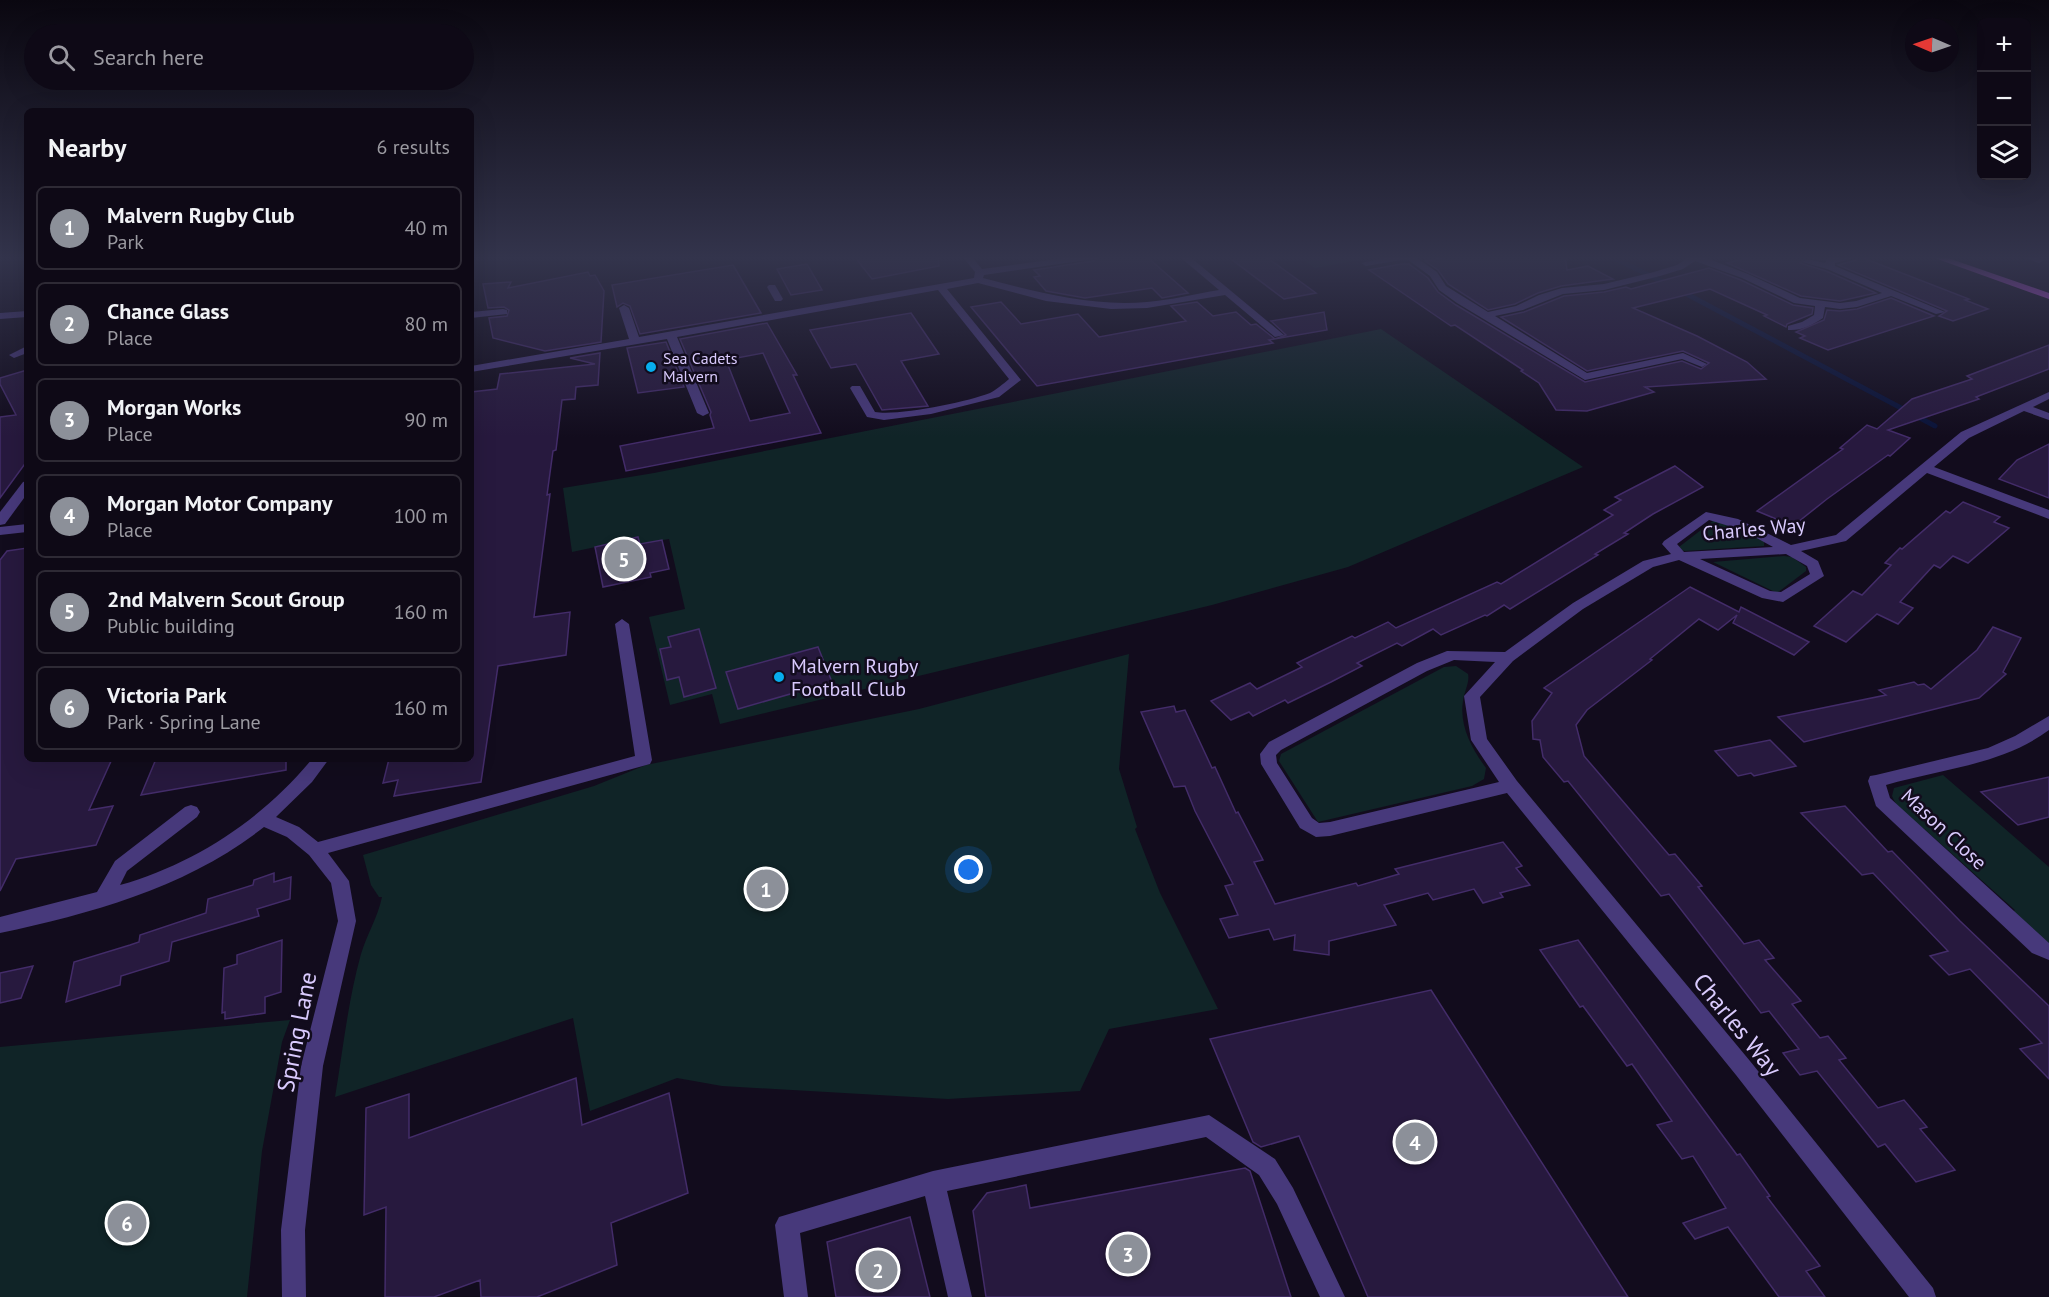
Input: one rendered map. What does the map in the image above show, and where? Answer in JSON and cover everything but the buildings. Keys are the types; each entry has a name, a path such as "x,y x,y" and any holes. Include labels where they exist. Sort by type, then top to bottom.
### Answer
{"street":[{"path":"627,317 636,341"},
{"path":"474,368 788,317"},
{"path":"856,388 871,415 884,417 932,411 995,395 1015,380 964,317"},
{"path":"1257,317 1279,335"},
{"path":"1489,317 1500,326 1545,350 1561,363 1585,377"},
{"path":"1791,328 1806,324 1818,317"},
{"path":"671,335 703,413"},
{"path":"1666,345 1702,364"},
{"path":"14,355 24,350"},
{"path":"1570,386 1585,377 1683,356"},
{"name":"Charles Way","path":"1924,1297 1743,1068 1511,786 1479,740 1472,696 1508,657 1578,606 1648,564 1680,556 1789,550 1841,538 1965,435 2049,395"},
{"path":"2024,407 2049,417"},
{"path":"1926,468 2049,515"},
{"path":"0,520 24,489"},
{"path":"1706,516 1723,517 1789,550 1813,564 1817,576 1783,597 1767,596 1680,556 1669,544 1706,516"},
{"path":"0,531 24,528"},
{"path":"315,850 644,760 622,624"},
{"path":"1508,657 1452,655 1422,667 1275,746 1268,754 1269,764 1306,823 1316,830 1330,829 1511,786"},
{"name":"Mason Close","path":"2049,722 2016,744 1985,756 1876,781 1882,801 2039,947 2049,952"},
{"path":"0,925 39,917 162,879 216,850 262,819 308,778 319,762"},
{"path":"104,897 121,866 191,812"},
{"name":"Spring Lane","path":"262,819 293,832 315,850 340,881 347,921 312,1066 293,1230 294,1297"},
{"path":"796,1297 788,1225 933,1182 1209,1126 1267,1167 1285,1196 1333,1297"},
{"path":"933,1182 960,1297"}],"green space":[{"path":"1381,329 1583,467 1348,567 1212,605 720,724 712,694 670,705 649,617 685,609 669,539 640,544 638,538 572,552 563,488 654,473"},
{"path":"1714,520 1720,520 1760,539 1764,542 1764,546 1680,550 1679,547"},
{"path":"1792,557 1806,567 1806,571 1777,593 1713,562"},
{"path":"1129,654 1119,769 1137,827 1135,829 1160,893 1218,1009 1109,1029 1080,1091 948,1099 722,1086 677,1078 590,1111 573,1018 335,1097 356,971 382,897 379,897 371,885 363,855 594,786 646,765 919,709"},
{"path":"1456,666 1468,674 1462,710 1463,719 1472,745 1486,768 1484,779 1472,786 1318,822 1279,761 1281,754 1444,667"},
{"path":"1943,775 2049,867 2049,946 2012,913 2015,910 1923,828 1908,820 1897,806 1892,796 1894,788"},
{"path":"290,1020 282,1042 262,1151 247,1297 0,1297 0,1047"}],"waterway":[{"path":"1729,317 1935,426"}],"place":[{"name":"Sea Cadets Malvern","path":"651,367"},
{"name":"2nd Malvern Scout Group","path":"624,559"},
{"name":"Malvern Rugby Football Club","path":"779,677"},
{"name":"Malvern Rugby Club","path":"766,889"},
{"name":"Morgan Motor Company","path":"1415,1142"},
{"name":"Victoria Park","path":"127,1223"},
{"name":"Morgan Works","path":"1128,1254"},
{"name":"Chance Glass","path":"878,1270"}]}
